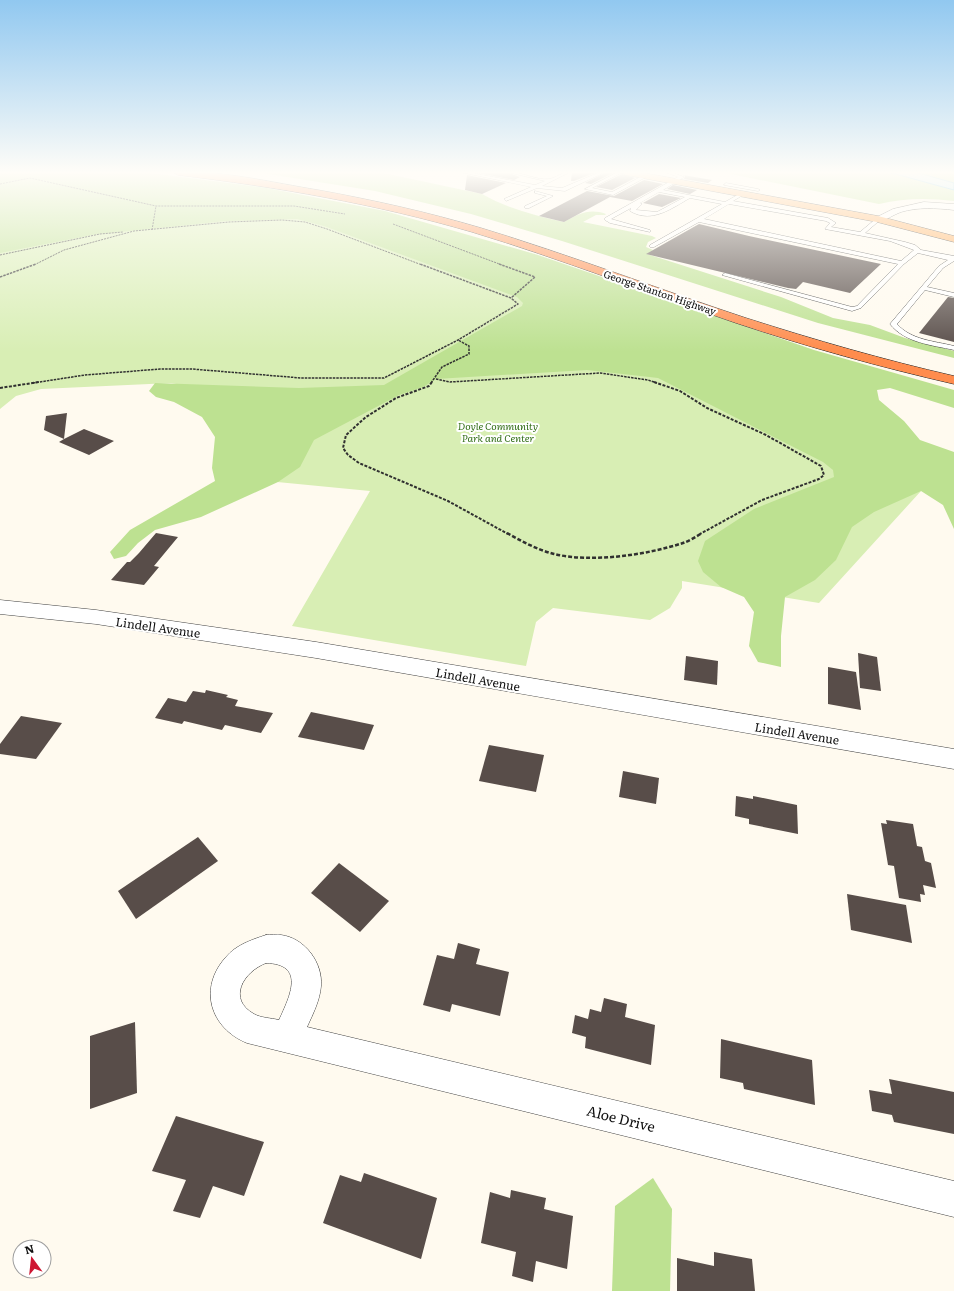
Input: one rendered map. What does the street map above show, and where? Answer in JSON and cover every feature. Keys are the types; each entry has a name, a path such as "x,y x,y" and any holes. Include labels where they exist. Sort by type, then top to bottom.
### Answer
{"highway":[{"name":"George Stanton Highway","path":"479,232 528,247 807,341 950,379"},
{"name":"George Stanton Highway","path":"511,232 671,283"},
{"path":"928,232 954,239"}],"street":[{"name":"Lindell Avenue","path":"0,607 96,617 316,650 954,759"},
{"name":"Aloe Drive","path":"287,1037 954,1199"}],"lane":[{"path":"652,246 675,232"},
{"path":"757,232 902,263"},
{"path":"851,232 904,243 917,248 916,251"},
{"path":"725,275 852,309 859,307 902,263 916,251"},
{"path":"916,251 953,258"},
{"path":"953,258 941,267 893,324 899,330 910,336 954,348"},
{"path":"923,288 954,295"}],"path":[{"path":"0,255 100,234 120,232"},
{"path":"0,276 33,265 64,250 129,232"},
{"path":"0,388 98,373 160,369 192,369 301,378 384,378 458,340 518,304 511,298 333,232"},
{"path":"413,232 535,277 511,298"},
{"path":"436,378 450,382 600,373 648,380 680,391 707,408 766,435 821,466 824,475 819,479 762,500 684,543 623,555 576,557 554,554 517,539 446,500 370,469 348,455 343,448 346,435 366,416 396,398 429,386 436,378 437,372 442,367 466,356 470,352 469,346 458,340"}],"green space":[{"name":"Doyle Community Park and Center","path":"0,232 414,232 921,491 819,603 682,581 682,588 670,608 650,620 553,608 536,622 526,666 292,626 370,491 236,478 345,414 171,383 41,389 16,396 0,409"},
{"path":"0,232 118,232 92,235 0,253"},
{"path":"341,232 459,232 538,255 814,350 954,390 954,408 890,388 877,390 879,400 904,421 920,440 954,452 954,529 943,505 921,491 874,512 852,527 836,560 815,580 785,597 781,636 781,667 758,662 749,646 754,612 744,597 721,587 703,572 698,561 705,541 754,509 834,477 833,470 823,462 658,378 587,370 436,379 423,387 399,395 314,440 300,467 278,482 201,517 155,530 138,543 126,556 114,559 110,552 130,530 215,481 212,468 215,437 202,417 174,402 156,397 149,391 155,383 299,388 384,385 522,306 523,303 517,297"},
{"path":"532,232 634,232 652,236 656,238 648,242 646,247 653,250 647,254 781,297 833,318 870,325 905,338 954,351 954,358 818,323"},
{"path":"653,1178 672,1209 670,1291 612,1291 615,1206"}],"building":[{"path":"684,232 733,232 881,264 850,293 803,282 796,289 788,288 646,254"},
{"path":"948,297 954,298 954,342 919,333"},
{"path":"67,413 64,439 44,430 46,416"},
{"path":"84,429 114,441 89,455 59,442"},
{"path":"156,533 178,537 154,566 159,567 144,585 111,580 127,562 130,562 139,553"},
{"path":"858,653 877,657 881,691 860,688"},
{"path":"686,656 718,661 717,685 684,680"},
{"path":"828,667 856,672 861,710 828,704"},
{"path":"206,690 228,695 226,697 238,700 235,706 273,713 261,733 225,725 222,730 184,721 182,724 155,718 168,698 186,702 193,691 205,693"},
{"path":"311,712 374,725 364,750 298,737"},
{"path":"21,716 62,723 36,759 0,754 0,744"},
{"path":"489,745 544,755 536,792 479,781"},
{"path":"623,771 659,778 656,804 619,797"},
{"path":"736,796 753,799 753,796 797,805 798,834 749,824 749,819 735,816"},
{"path":"886,820 913,824 917,846 922,847 925,861 931,863 936,888 923,885 925,895 920,894 921,902 899,898 894,866 888,865 881,823 887,824"},
{"path":"198,837 218,861 136,919 118,891"},
{"path":"339,863 389,901 360,932 311,893"},
{"path":"847,894 906,905 912,943 851,930"},
{"path":"458,943 480,949 476,964 509,972 500,1016 452,1004 450,1012 423,1005 437,955 454,959"},
{"path":"604,998 627,1004 625,1017 655,1025 651,1065 585,1048 586,1037 572,1033 575,1015 588,1019 590,1009 601,1012"},
{"path":"135,1022 137,1093 90,1109 90,1036"},
{"path":"721,1039 812,1060 815,1105 744,1089 743,1083 720,1078"},
{"path":"889,1079 954,1092 954,1134 894,1122 892,1115 872,1111 869,1090 892,1094"},
{"path":"176,1116 264,1142 244,1196 213,1186 200,1218 173,1211 186,1180 152,1171"},
{"path":"364,1173 437,1198 421,1259 323,1223 340,1175 361,1182"},
{"path":"511,1190 546,1198 544,1209 573,1216 567,1269 536,1261 533,1282 512,1276 516,1252 481,1243 490,1192 510,1198"},
{"path":"714,1252 752,1259 755,1291 677,1291 677,1258 714,1266"}]}
